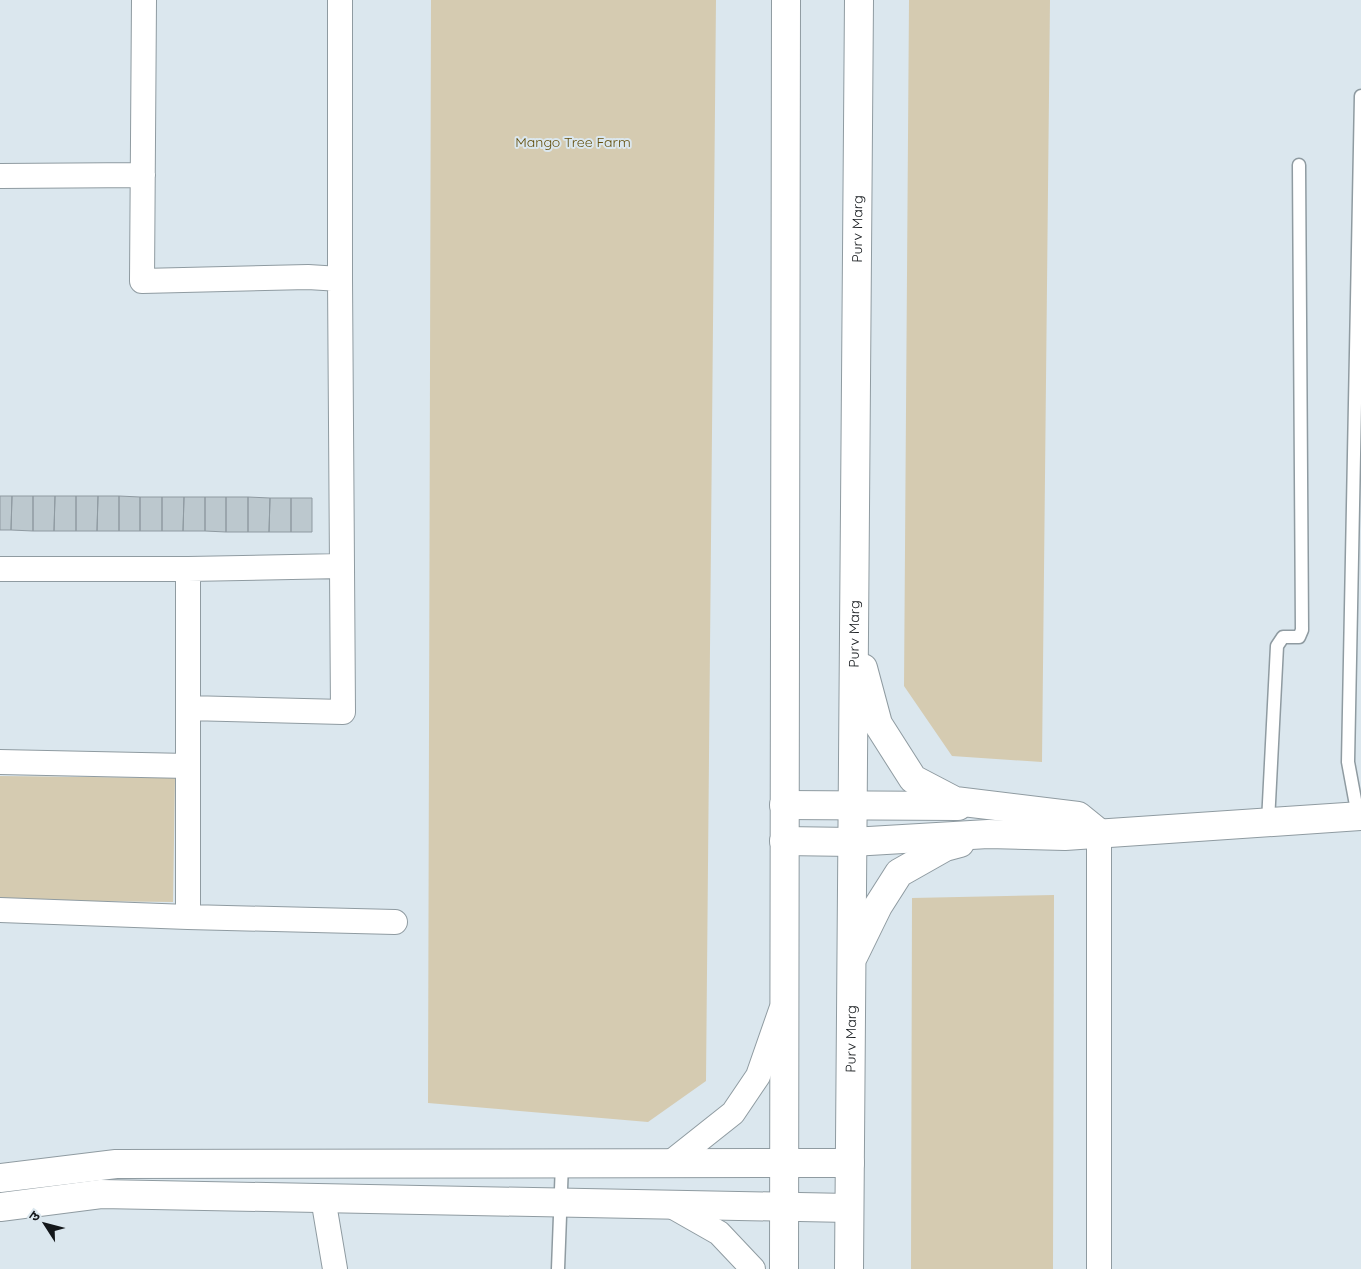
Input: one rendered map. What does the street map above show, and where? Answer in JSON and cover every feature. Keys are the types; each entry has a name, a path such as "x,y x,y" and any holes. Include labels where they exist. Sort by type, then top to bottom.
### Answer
{"street":[{"path":"144,0 142,281 308,277 340,279"},
{"path":"188,708 343,712 340,0"},
{"path":"784,1269 786,0"},
{"name":"Purv Marg","path":"849,1269 859,0"},
{"path":"0,176 143,175"},
{"path":"0,569 188,569 342,566"},
{"path":"188,569 188,917"},
{"path":"854,635 878,724 914,779 955,802 1078,816 1099,833"},
{"path":"0,762 188,766"},
{"path":"784,805 992,806"},
{"path":"784,841 852,842 988,834 1065,836 1359,816"},
{"path":"1099,833 1099,1269"},
{"path":"851,960 878,906 900,872 945,847 988,834"},
{"path":"0,910 395,922"},
{"path":"670,1163 733,1113 758,1076 784,1000"},
{"path":"0,1178 116,1164 850,1163"},
{"path":"0,1207 101,1194 849,1208"},
{"path":"323,1198 335,1269"},
{"path":"668,1204 719,1233 753,1269"}],"lane":[{"path":"1359,816 1348,762 1361,96"},
{"path":"1268,822 1277,646 1283,637 1299,638 1302,630 1299,165"},
{"path":"558,1269 562,1163"}],"green space":[{"name":"Mango Tree Farm","path":"431,0 716,0 706,1081 648,1122 428,1103"},
{"path":"909,0 1050,0 1042,762 952,756 904,686"},
{"path":"0,776 175,778 173,902 0,900"},
{"path":"1054,895 1053,1269 911,1269 912,898"}],"building":[{"path":"0,496 12,496 11,530 0,530"},
{"path":"12,496 33,496 33,531 11,530"},
{"path":"33,496 55,496 54,531 33,531"},
{"path":"55,496 76,496 76,531 54,531"},
{"path":"76,496 98,496 97,531 76,531"},
{"path":"98,496 119,496 119,531 97,531"},
{"path":"119,496 140,497 140,531 119,531"},
{"path":"140,497 162,497 162,531 140,531"},
{"path":"162,497 184,497 183,531 162,531"},
{"path":"184,497 205,497 205,531 183,531"},
{"path":"205,497 226,497 226,532 205,531"},
{"path":"226,497 248,497 248,532 226,532"},
{"path":"248,497 270,498 269,532 248,532"},
{"path":"270,498 291,498 291,532 269,532"},
{"path":"291,498 312,498 312,532 291,532"}]}
